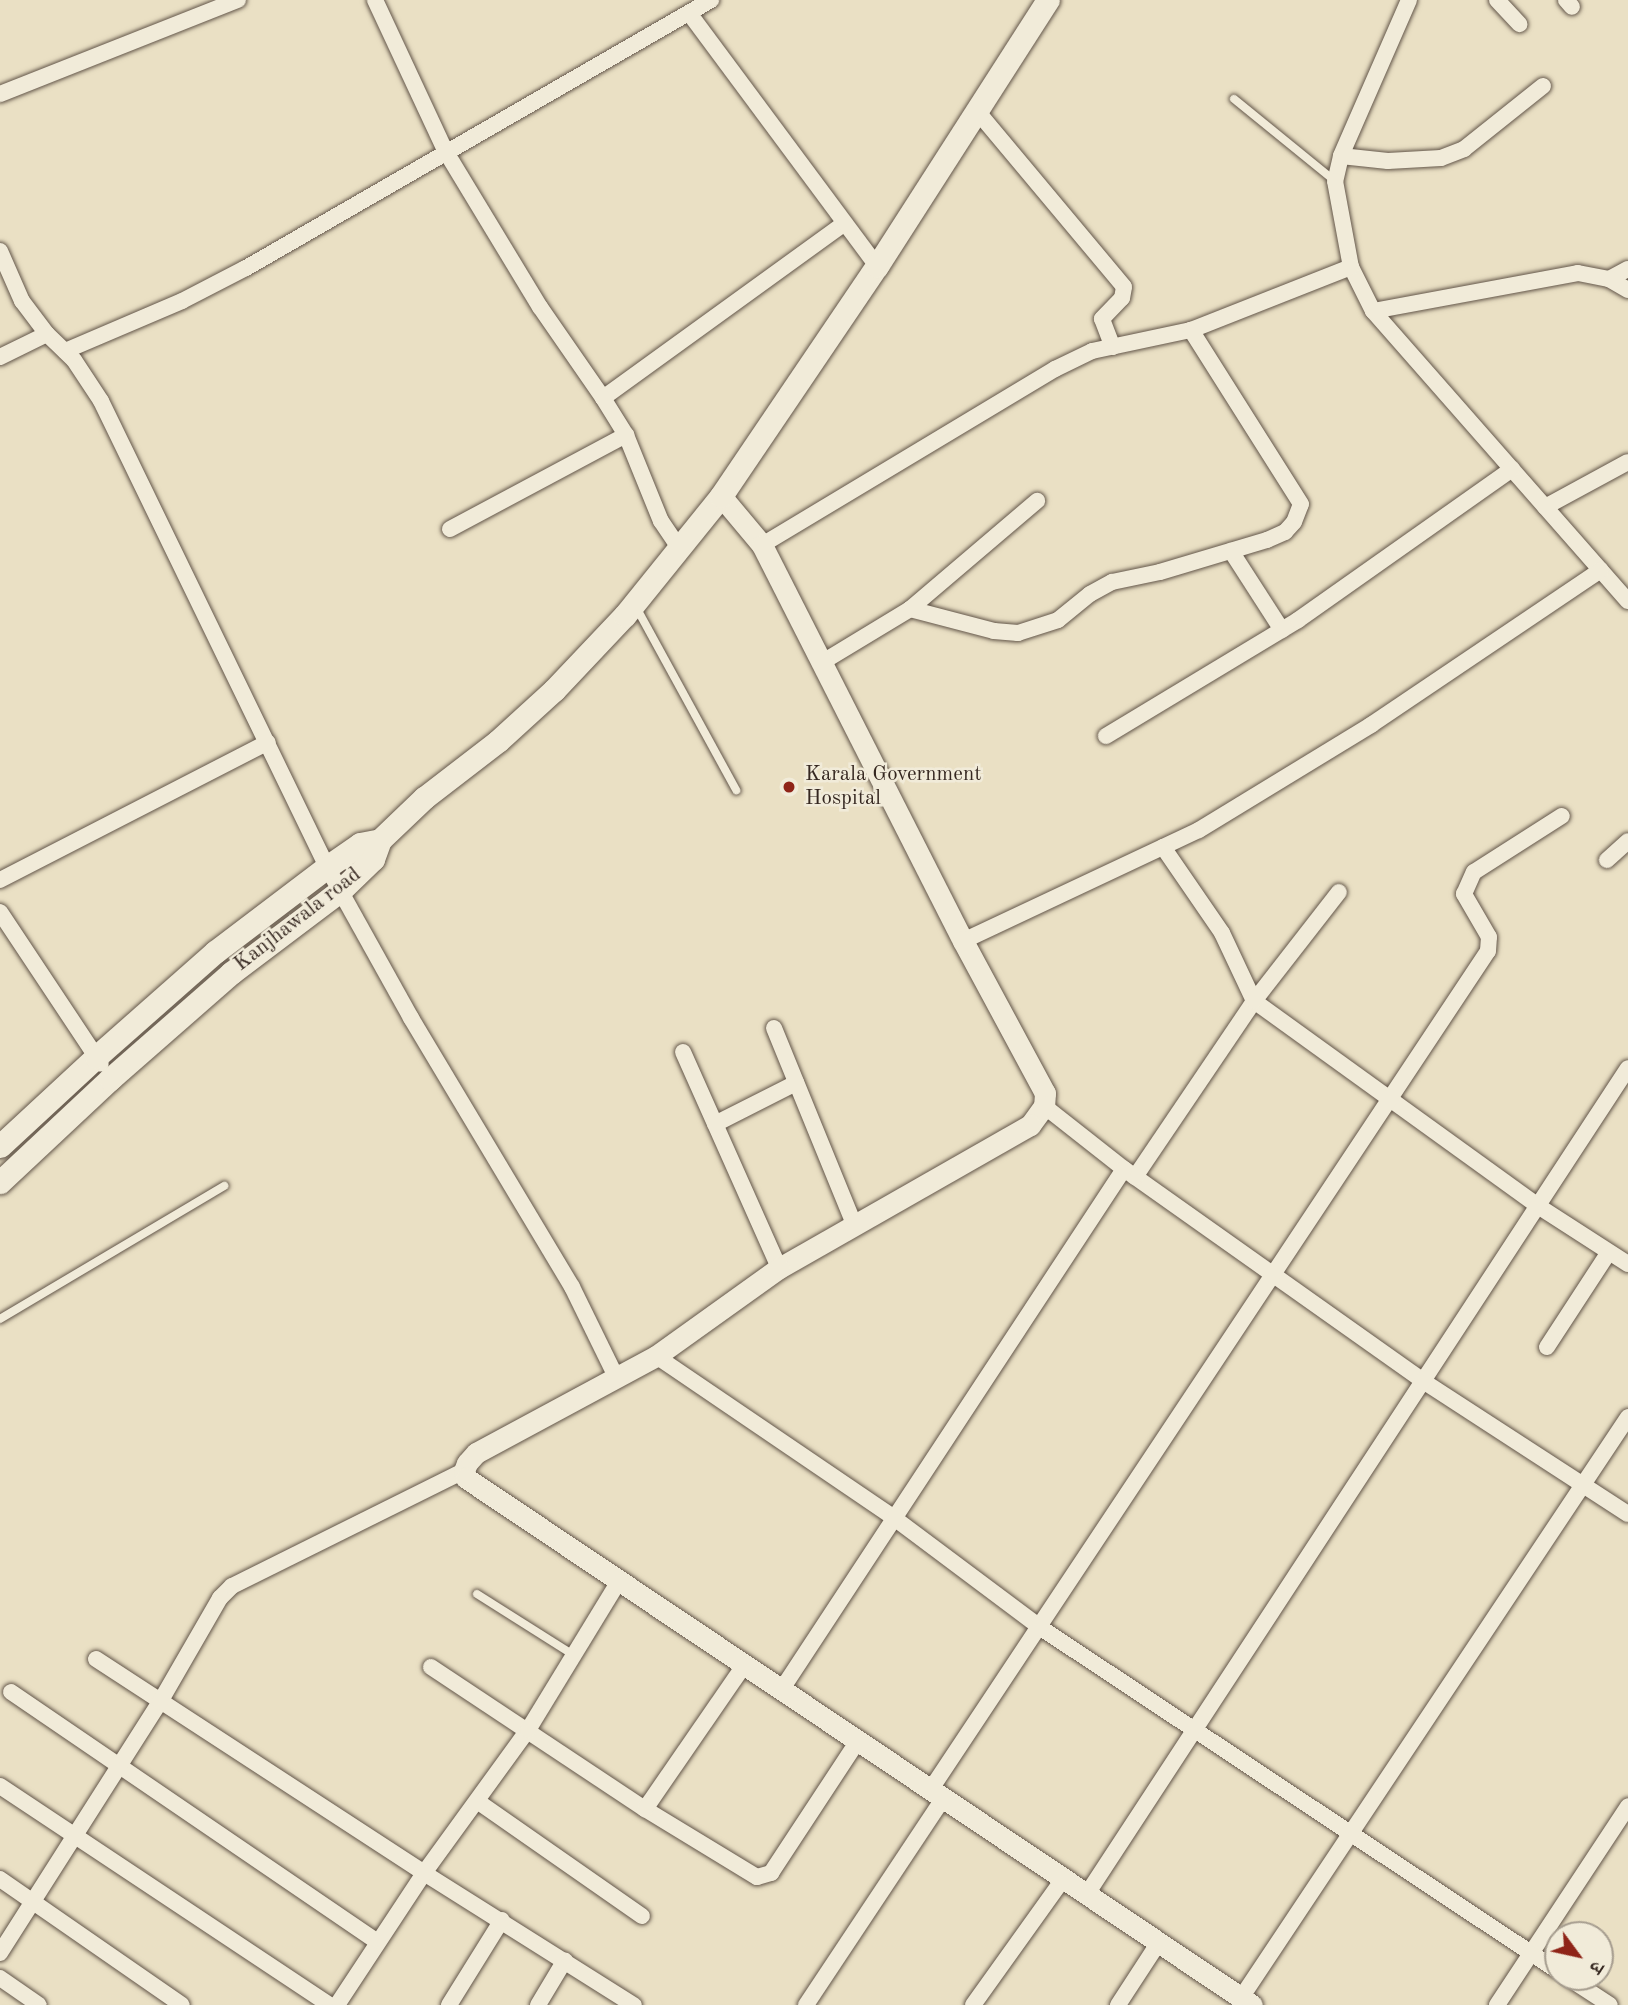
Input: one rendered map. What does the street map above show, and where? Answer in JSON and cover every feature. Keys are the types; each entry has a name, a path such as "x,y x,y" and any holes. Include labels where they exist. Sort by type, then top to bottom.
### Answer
{"main road":[{"path":"380,840 424,798 498,741 554,690 635,604 721,496 877,266 1048,0"},
{"name":"Kanjhawala road","path":"0,1146 215,952 327,867 360,845 380,840"},
{"name":"Kanjhawala road","path":"0,1182 110,1079 231,973 340,891 373,859 380,840"}],"street":[{"path":"0,94 238,0"},
{"path":"375,0 446,152 540,307 626,435 661,521 679,548"},
{"path":"65,351 182,302 337,218 710,0"},
{"path":"1497,0 1519,24"},
{"path":"1403,3 1341,156 1335,181 1351,267 1373,311 1628,601"},
{"path":"689,13 843,224 877,266"},
{"path":"1341,156 1388,162 1441,158 1464,149 1543,86"},
{"path":"977,111 1124,287 1126,292 1122,298 1101,319 1113,347"},
{"path":"603,398 843,224"},
{"path":"0,251 22,301 47,334 65,351 101,401 327,867 418,1029 572,1287 616,1377"},
{"path":"762,545 1055,369 1092,351 1191,330 1351,267"},
{"path":"1609,279 1628,269"},
{"path":"1373,311 1578,273 1609,279 1628,290"},
{"path":"910,609 994,631 1018,633 1058,620 1090,594 1112,582 1231,551 1285,532 1294,522 1301,504 1191,330"},
{"path":"0,357 47,334"},
{"path":"450,529 626,435"},
{"path":"1545,507 1628,461"},
{"path":"1106,736 1282,630 1512,469"},
{"path":"0,1953 160,1702 220,1598 232,1586 464,1471 476,1453 656,1356 779,1268 1030,1125 1044,1106 1045,1093 963,941 762,545 721,496"},
{"path":"821,663 910,609 1037,501"},
{"path":"1231,551 1282,630"},
{"path":"963,941 1199,830 1371,725 1601,570"},
{"path":"0,880 268,742"},
{"path":"806,2005 1041,1628 1488,951 1489,937 1464,894 1474,872 1562,816"},
{"path":"1607,860 1628,841"},
{"path":"1163,846 1222,933 1254,1001 1538,1206 1628,1264"},
{"path":"782,1689 894,1518 1130,1173 1254,1001 1339,892"},
{"path":"0,912 110,1079"},
{"path":"774,1028 854,1224"},
{"path":"683,1052 779,1268"},
{"path":"1087,1894 1628,1068"},
{"path":"715,1125 796,1083"},
{"path":"1044,1106 1130,1173 1423,1381 1628,1514"},
{"path":"1547,1347 1609,1252"},
{"path":"656,1356 894,1518 1041,1628 1544,1962"},
{"path":"464,1471 475,1485 1246,2001 1350,1834 1628,1417"},
{"path":"337,2005 424,1873 528,1730 619,1581"},
{"path":"96,1659 424,1873 635,2005"},
{"path":"645,1809 745,1664"},
{"path":"431,1667 645,1809 757,1877 765,1877 771,1873 857,1742"},
{"path":"12,1692 378,1942"},
{"path":"0,1786 329,2005"},
{"path":"477,1801 642,1916"},
{"path":"1497,2005 1628,1806"},
{"path":"973,2005 1064,1878"},
{"path":"0,1879 182,2005"},
{"path":"449,2005 502,1920"},
{"path":"1118,2005 1159,1942"},
{"path":"538,2005 565,1960"},
{"path":"0,1978 39,2005"},
{"path":"1588,1991 1610,2005"}],"lane":[{"path":"1234,99 1335,181"},
{"path":"635,604 736,790"},
{"path":"0,1319 224,1186"},
{"path":"477,1594 575,1656"}],"place":[{"name":"Karala Government Hospital","path":"789,787"}]}
